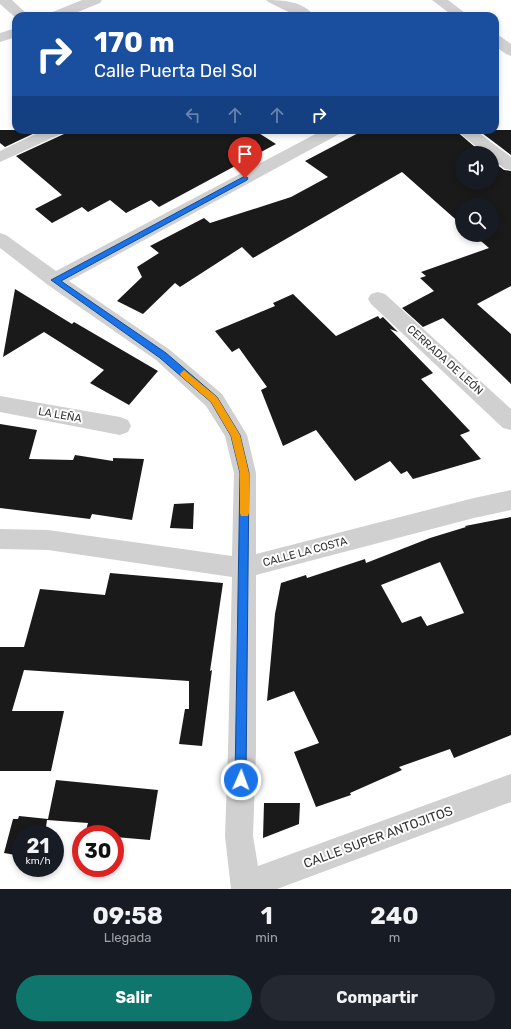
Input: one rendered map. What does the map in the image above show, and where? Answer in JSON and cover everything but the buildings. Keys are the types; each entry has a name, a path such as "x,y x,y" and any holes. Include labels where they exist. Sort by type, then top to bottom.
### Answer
{"street":[{"path":"4,0 18,12"},
{"path":"65,12 95,0"},
{"path":"273,0 296,12"},
{"path":"439,0 456,12"},
{"path":"0,38 12,34"},
{"path":"499,42 511,50"},
{"path":"0,157 49,134"},
{"path":"55,280 328,134"},
{"path":"469,134 511,165"},
{"path":"0,239 55,280 163,355 214,400 236,435 245,473 239,836 246,888"},
{"name":"CERRADA DE LEÓN","path":"378,299 511,422"},
{"name":"LA LEÑA","path":"0,404 120,426"},
{"name":"CALLE LA COSTA","path":"0,539 48,540 244,568 474,508 511,500"},
{"name":"CALLE SUPER ANTOJITOS","path":"246,888 511,788"}],"slow traffic":[{"path":"184,374 214,400 236,435 245,473 244,513"}],"route":[{"path":"241,780 245,473 236,435 214,400 163,355 55,280 245,178"}]}
